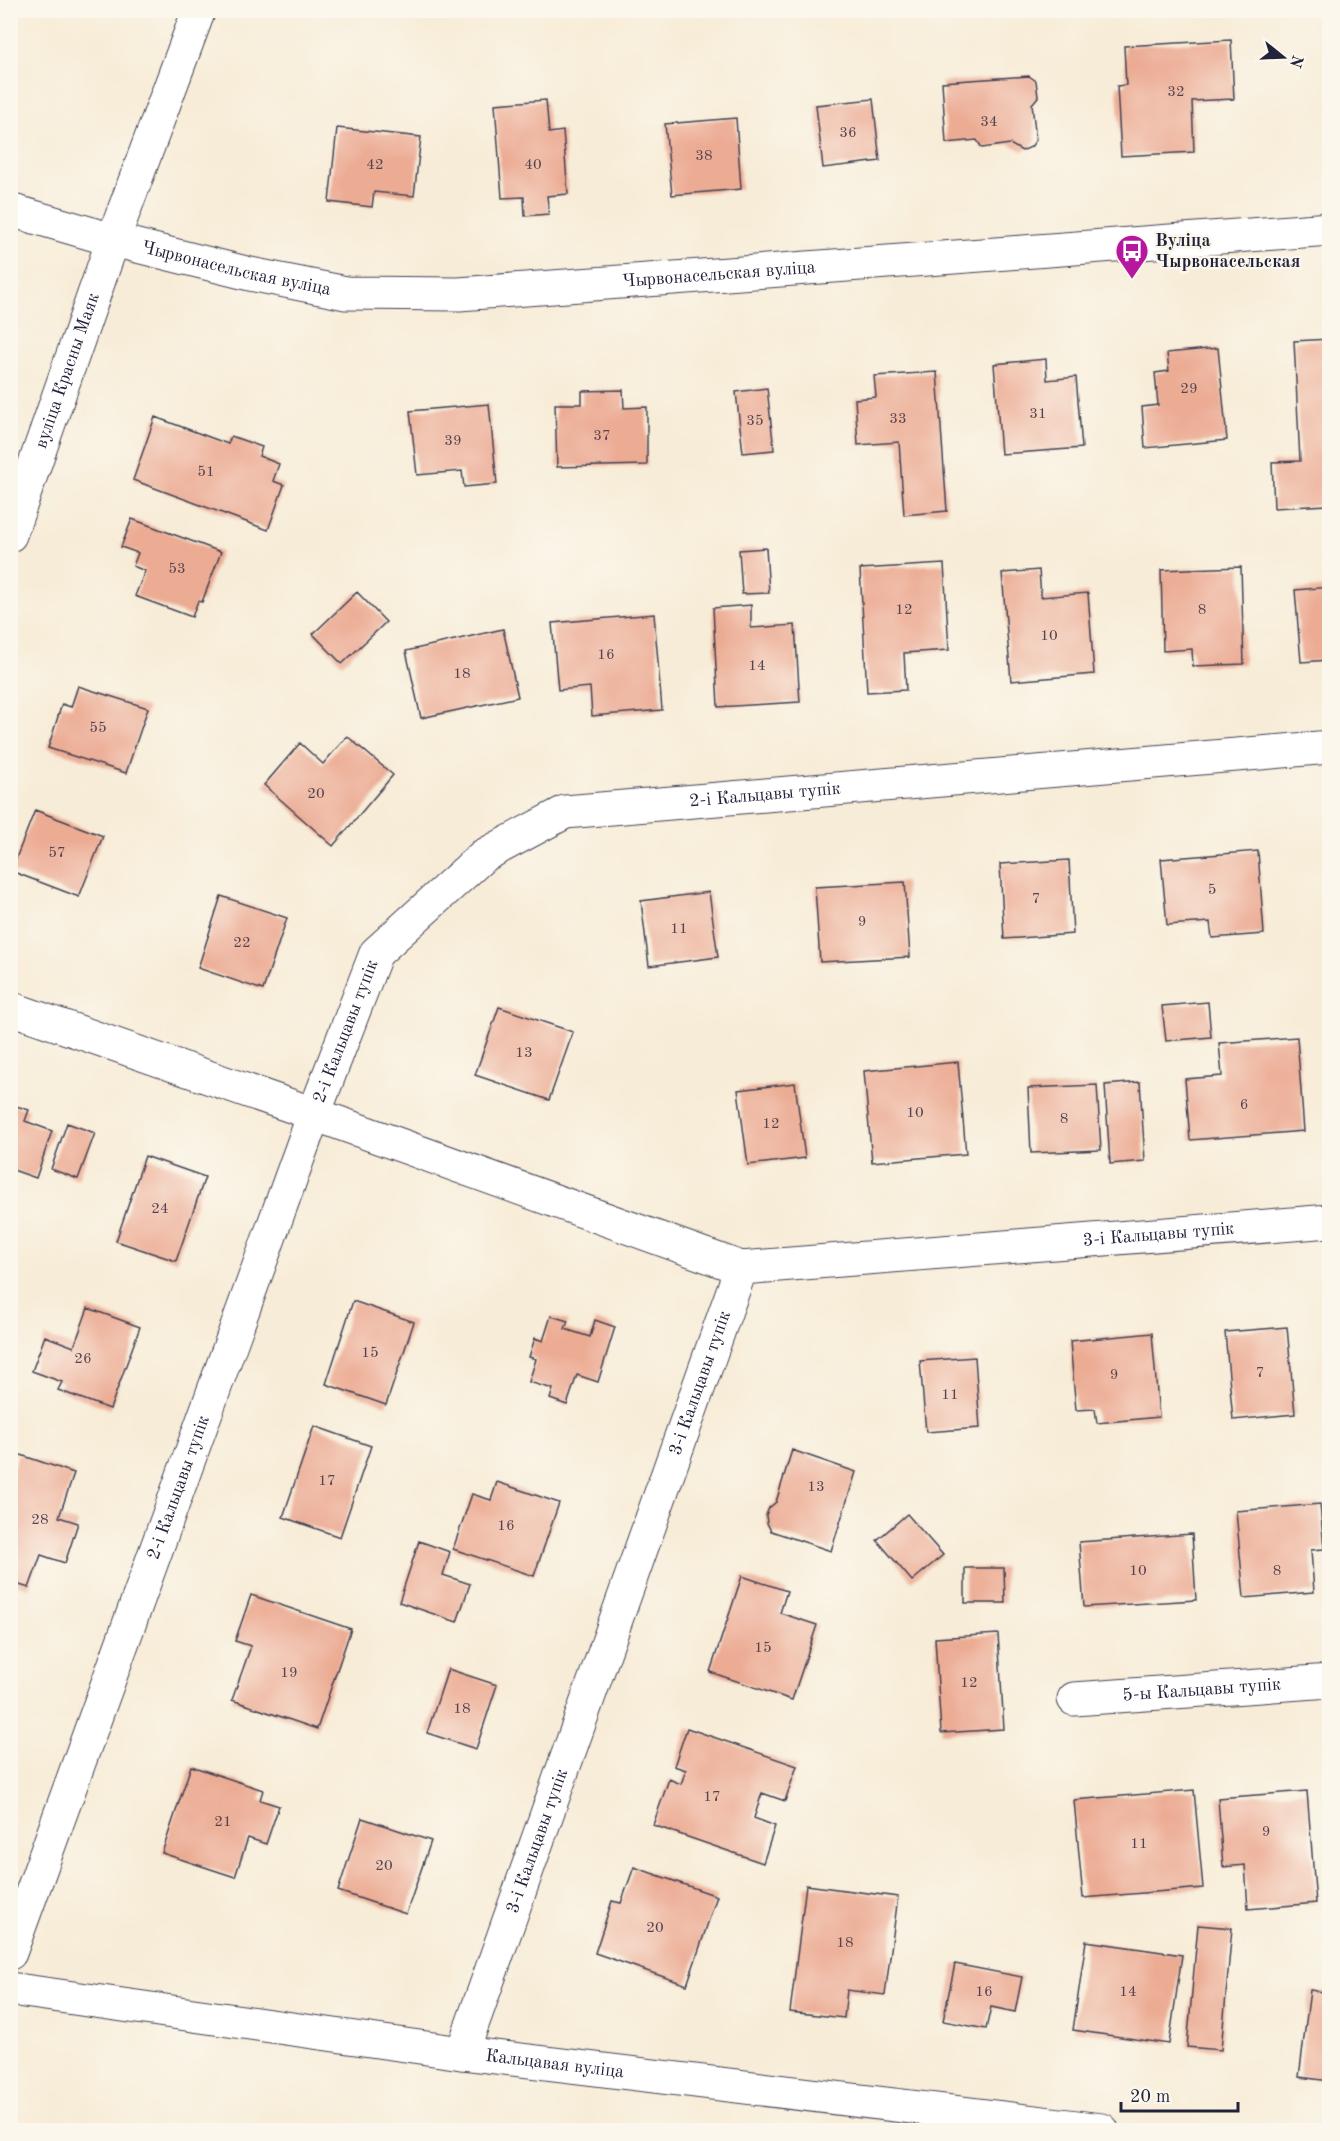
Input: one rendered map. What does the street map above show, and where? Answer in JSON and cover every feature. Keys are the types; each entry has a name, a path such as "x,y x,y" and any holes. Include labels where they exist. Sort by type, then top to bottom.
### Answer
{"street":[{"name":"вуліца Красны Маяк","path":"10,535 113,240 199,10"},
{"name":"Чырвонасельская вуліца","path":"10,210 113,240 250,274 346,293 459,294 1329,229"},
{"name":"2-і Кальцавы тупік","path":"10,1953 314,1114 376,953 483,856 565,812 1329,747"},
{"path":"10,1008 314,1114 741,1268"},
{"name":"3-і Кальцавы тупік","path":"462,2053 741,1268 1329,1221"},
{"name":"5-ы Кальцавы тупік","path":"1074,1699 1329,1681"},
{"name":"Кальцавая вуліца","path":"10,1989 462,2053 1102,2130"}],"building":[{"path":"1231,40 1234,99 1192,101 1194,152 1121,156 1117,86 1126,85 1124,46"},
{"path":"1029,76 1036,81 1038,97 1032,104 1036,140 1031,147 1022,151 1010,144 982,148 977,140 946,143 942,82"},
{"path":"873,99 880,161 823,168 816,105"},
{"path":"546,100 549,133 563,131 568,194 547,196 549,214 525,216 524,197 502,198 495,104"},
{"path":"736,118 741,189 672,195 665,124"},
{"path":"337,128 421,137 414,196 374,192 372,207 329,202"},
{"path":"1330,339 1330,460 1325,460 1327,505 1274,508 1272,462 1300,461 1294,341"},
{"path":"1218,348 1227,440 1145,448 1142,407 1158,405 1155,373 1169,371 1167,353"},
{"path":"1046,359 1047,380 1076,377 1082,448 1001,454 994,364"},
{"path":"937,372 947,511 904,515 899,442 858,445 855,399 876,397 874,376"},
{"path":"767,388 774,450 743,453 736,392"},
{"path":"623,390 624,408 647,407 647,465 557,467 555,404 582,404 582,391"},
{"path":"489,404 497,484 464,487 462,471 417,475 410,411"},
{"path":"155,417 228,444 231,436 262,447 259,456 279,464 273,481 284,485 268,530 133,480"},
{"path":"132,519 221,552 202,602 198,601 192,617 135,596 145,571 133,566 138,553 121,547"},
{"path":"766,548 769,593 742,594 739,550"},
{"path":"944,564 949,650 904,653 906,690 867,692 860,569"},
{"path":"1241,567 1244,664 1193,666 1192,649 1163,651 1161,570"},
{"path":"1039,570 1041,597 1088,593 1094,674 1011,681 1002,573"},
{"path":"1330,587 1330,660 1301,662 1295,590"},
{"path":"357,592 386,622 342,664 313,634"},
{"path":"751,605 751,628 795,625 800,702 718,707 713,608"},
{"path":"654,614 662,710 592,716 590,687 558,690 552,623"},
{"path":"503,629 518,697 421,718 406,651"},
{"path":"78,686 148,708 126,773 48,748 62,704 71,707"},
{"path":"347,736 393,775 333,846 264,785 300,743 323,764"},
{"path":"35,810 103,836 79,897 11,871"},
{"path":"1258,851 1264,934 1212,938 1210,922 1167,925 1161,859"},
{"path":"1069,860 1073,934 1004,939 1000,864"},
{"path":"905,882 910,957 820,962 815,887"},
{"path":"709,892 718,957 649,966 641,901"},
{"path":"221,896 287,918 263,990 198,968"},
{"path":"1208,1002 1211,1037 1166,1041 1162,1006"},
{"path":"499,1007 573,1032 549,1100 475,1075"},
{"path":"1297,1037 1304,1131 1190,1140 1185,1079 1222,1076 1219,1043"},
{"path":"958,1062 966,1154 872,1162 864,1071"},
{"path":"1140,1082 1145,1161 1110,1164 1105,1085"},
{"path":"795,1083 805,1158 748,1165 738,1090"},
{"path":"1097,1085 1101,1150 1031,1153 1028,1088"},
{"path":"10,1104 29,1110 25,1121 52,1131 36,1178 10,1169"},
{"path":"67,1123 95,1133 78,1179 51,1169"},
{"path":"145,1156 205,1177 176,1261 116,1241"},
{"path":"353,1301 414,1322 386,1405 326,1384"},
{"path":"88,1308 140,1327 110,1409 58,1390 62,1382 32,1371 45,1336 74,1347"},
{"path":"551,1316 568,1321 565,1329 590,1337 595,1320 615,1327 598,1382 577,1375 567,1405 550,1399 553,1389 529,1382 536,1359 529,1357 535,1338 543,1341"},
{"path":"1287,1327 1295,1414 1233,1420 1225,1332"},
{"path":"1152,1333 1159,1417 1097,1423 1095,1409 1076,1410 1070,1341"},
{"path":"975,1357 980,1428 926,1432 920,1361"},
{"path":"314,1426 371,1446 340,1537 283,1517"},
{"path":"792,1450 856,1472 831,1551 771,1531 767,1523 766,1515 769,1508 776,1502"},
{"path":"18,1454 74,1473 59,1517 78,1523 65,1563 41,1555 29,1588 10,1582 10,1477"},
{"path":"497,1482 559,1503 534,1576 453,1549 472,1494 491,1500"},
{"path":"1320,1504 1324,1549 1311,1550 1314,1592 1244,1598 1236,1511"},
{"path":"907,1514 943,1555 912,1581 877,1540"},
{"path":"1192,1534 1196,1600 1084,1607 1079,1542"},
{"path":"419,1541 450,1552 443,1575 470,1584 457,1622 399,1602"},
{"path":"965,1568 1004,1568 1005,1603 965,1603"},
{"path":"742,1576 787,1591 780,1613 817,1625 792,1700 710,1672"},
{"path":"251,1595 351,1629 317,1729 232,1700 251,1646 235,1641"},
{"path":"998,1634 1004,1729 941,1733 935,1638"},
{"path":"448,1669 497,1685 476,1749 427,1733"},
{"path":"687,1728 797,1766 785,1801 762,1793 754,1818 775,1826 763,1863 653,1825 669,1779 681,1784 686,1770 674,1766"},
{"path":"191,1766 263,1790 260,1800 279,1806 266,1844 248,1838 235,1877 162,1853"},
{"path":"1194,1790 1203,1888 1083,1898 1074,1800"},
{"path":"1307,1791 1316,1903 1248,1909 1245,1865 1223,1867 1218,1798"},
{"path":"362,1818 431,1841 406,1914 338,1891"},
{"path":"1326,1852 1330,1852 1330,1890 1328,1890"},
{"path":"634,1867 717,1896 687,1985 595,1953 612,1901 621,1903"},
{"path":"806,1885 898,1897 885,1995 847,1990 844,2018 790,2012"},
{"path":"1198,1925 1232,1928 1221,2050 1187,2047"},
{"path":"1086,1941 1182,1955 1169,2044 1073,2030"},
{"path":"955,1964 1022,1977 1015,2012 991,2007 986,2029 943,2021"},
{"path":"1310,1990 1330,1993 1330,2081 1299,2077"}],"place":[{"name":"Вуліца Чырвонасельская","path":"1132,280"}]}
